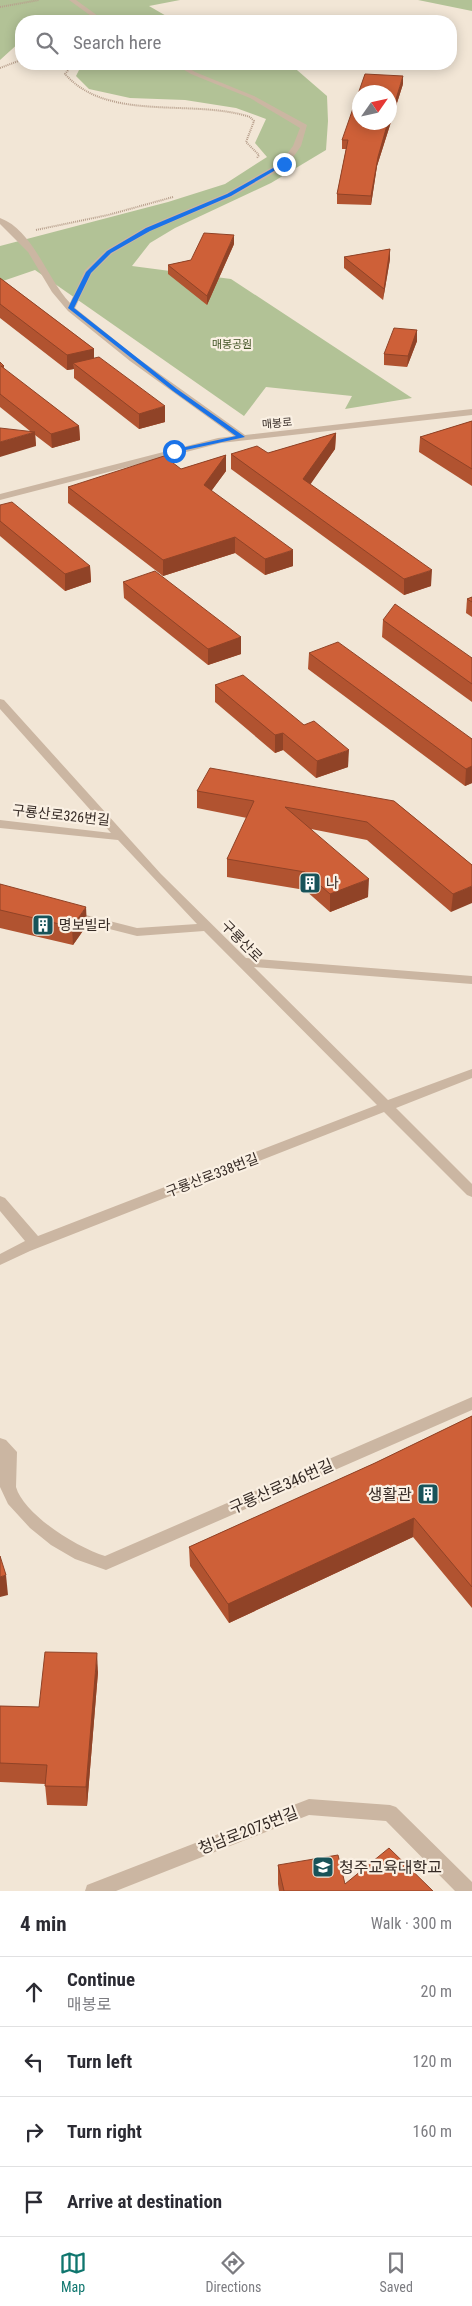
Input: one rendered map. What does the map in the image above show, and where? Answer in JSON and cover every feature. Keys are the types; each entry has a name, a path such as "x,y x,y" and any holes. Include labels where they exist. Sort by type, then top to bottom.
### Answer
{"street":[{"path":"72,0 93,15"},
{"path":"71,308 88,272 109,252 148,230 229,195 284,164 297,146 304,127 252,97 188,70"},
{"path":"0,220 17,234 40,263 54,291 71,308 175,390 242,437"},
{"name":"매봉로","path":"0,497 202,444 242,437 472,412"},
{"name":"구룡산로","path":"0,702 120,837 241,962 472,1192"},
{"name":"구룡산로326번길","path":"0,824 120,837"},
{"path":"55,911 137,932 207,927"},
{"path":"241,962 472,980"},
{"name":"구룡산로338번길","path":"0,1260 35,1243 472,1073"},
{"path":"0,1200 35,1243"},
{"name":"구룡산로346번길","path":"0,1444 9,1452 9,1492 25,1514 44,1531 90,1559 106,1563 472,1403"},
{"name":"청남로2075번길","path":"94,1891 309,1807 390,1813 468,1891"}],"path":[{"path":"0,7 39,0"},
{"path":"0,68 15,62"},
{"path":"68,70 65,74 77,88 88,94 125,103 214,109 250,117 254,121 246,142 259,155 256,159"},
{"path":"17,234 108,215 177,196"}],"green space":[{"path":"0,0 180,0 149,6 165,15 15,15 15,46 0,60"},
{"path":"418,0 472,0 472,11"},
{"name":"매봉공원","path":"79,70 297,70 327,96 326,150 271,183 175,228 150,243 132,266 231,279 412,398 345,409 352,396 266,387 244,416 35,270 0,282 0,246 168,202 225,184 267,157 255,143 266,119 236,108 185,100 130,98 89,89 76,76"}],"building":[{"path":"365,74 403,76 397,96 397,85 361,85"},
{"path":"352,111 352,130 386,130 378,157 371,196 337,194 348,140 342,140"},
{"path":"204,233 234,235 207,296 168,265 191,260"},
{"path":"390,249 384,289 344,257"},
{"path":"0,278 94,349 67,355 0,304"},
{"path":"394,328 417,330 408,356 384,354"},
{"path":"99,357 165,406 139,414 73,363"},
{"path":"0,362 4,366 1,366 79,426 51,434 0,394"},
{"path":"472,421 472,469 420,437"},
{"path":"0,428 35,432 0,442"},
{"path":"336,433 303,479 432,570 404,579 231,454 257,446 268,453"},
{"path":"226,455 204,485 293,550 265,559 235,537 163,560 68,487 164,456 181,469"},
{"path":"12,502 90,566 65,574 0,521 0,505"},
{"path":"155,571 241,637 208,649 123,582"},
{"path":"395,604 472,658 472,684 383,620"},
{"path":"338,642 472,739 472,766 466,769 309,653"},
{"path":"243,675 304,725 314,721 349,750 317,761 283,733 275,735 215,685"},
{"path":"210,768 394,801 472,865 472,886 453,894 367,822 285,807 369,879 330,894 305,872 227,859 254,801 197,791"},
{"path":"0,884 86,907 72,927 0,910"},
{"path":"472,1416 472,1587 414,1518 228,1604 189,1547 375,1463"},
{"path":"0,1556 6,1575 0,1577"},
{"path":"45,1652 97,1653 86,1787 45,1786 47,1765 0,1763 0,1706 39,1707"},
{"path":"389,1848 433,1891 284,1891 278,1865 338,1855 345,1884"}],"place":[{"name":"나","path":"310,883"},
{"name":"명보빌라","path":"43,925"},
{"name":"생활관","path":"428,1494"},
{"name":"청주교육대학교","path":"323,1867"}],"route":[{"path":"174,451 242,437 175,390 71,308 88,272 109,252 148,230 229,195 284,164"}]}
